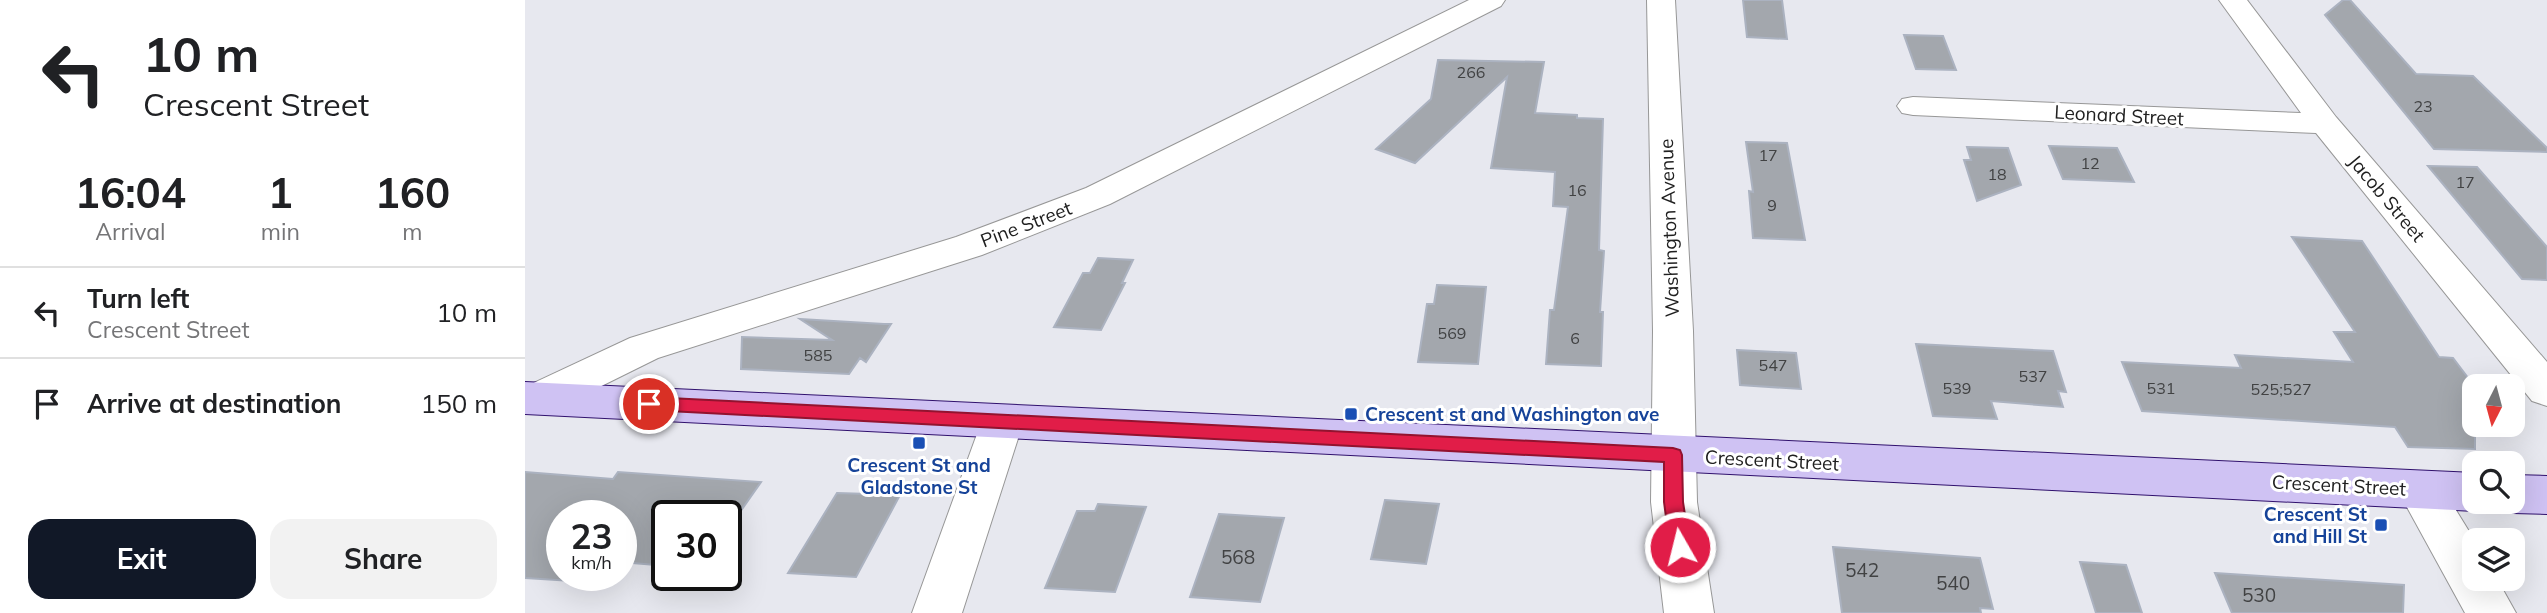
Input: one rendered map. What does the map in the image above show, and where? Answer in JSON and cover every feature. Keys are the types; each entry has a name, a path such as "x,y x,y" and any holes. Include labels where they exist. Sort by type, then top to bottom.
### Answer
{"main road":[{"name":"Crescent Street","path":"532,398 1002,423 2462,491"},
{"path":"2525,494 2547,495"}],"street":[{"name":"Pine Street","path":"532,398 644,348 969,246 1098,196 1491,0"},
{"name":"Washington Avenue","path":"1661,0 1673,343 1674,502 1689,613"},
{"name":"Jacob Street","path":"2233,0 2325,124 2547,390"},
{"name":"Leonard Street","path":"1913,106 2325,124"},
{"path":"937,613 1002,423"},
{"path":"2419,489 2491,613"}],"building":[{"path":"1743,0 1782,0 1787,39 1747,37"},
{"path":"2343,0 2350,0 2416,74 2473,76 2547,148 2547,152 2434,149 2325,15"},
{"path":"1904,35 1943,36 1956,70 1916,69"},
{"path":"1438,60 1544,62 1535,113 1603,119 1599,250 1604,251 1600,312 1603,312 1601,366 1546,364 1550,310 1554,310 1568,207 1553,206 1555,172 1491,168 1507,77 1415,163 1376,149 1431,99"},
{"path":"1746,142 1787,143 1805,240 1753,238 1749,191 1753,192"},
{"path":"2049,146 2117,148 2134,182 2063,179"},
{"path":"1967,147 2008,148 2021,185 1977,201 1964,160 1971,160"},
{"path":"2428,166 2477,167 2547,247 2547,280 2522,279"},
{"path":"2292,237 2362,241 2439,357 2453,358 2465,374 2462,374 2462,438 2475,438 2475,449 2408,447 2395,427 2142,411 2122,362 2241,368 2235,355 2353,362 2334,332 2355,332"},
{"path":"1098,258 1133,260 1122,283 1125,283 1101,330 1054,327 1083,273 1090,273"},
{"path":"1437,285 1486,287 1478,364 1418,362 1427,304 1434,304"},
{"path":"800,319 891,324 866,362 860,358 849,374 741,369 742,337 832,340"},
{"path":"1916,344 2053,351 2066,392 2058,391 2063,407 1991,401 1997,419 1933,416"},
{"path":"1737,350 1796,353 1801,389 1740,385"},
{"path":"525,472 613,479 618,472 761,482 742,509 742,500 651,500 651,565 637,563 637,500 546,500 546,579 525,578"},
{"path":"837,493 900,495 856,577 788,573"},
{"path":"1385,500 1439,504 1426,564 1371,559"},
{"path":"1098,504 1146,507 1115,592 1045,588 1077,511 1095,511"},
{"path":"1219,514 1284,518 1260,602 1190,597"},
{"path":"1833,547 1980,558 1993,609 1980,608 1981,613 1842,613"},
{"path":"2080,562 2126,565 2142,613 2096,613"},
{"path":"2215,573 2404,585 2403,613 2232,613"}],"place":[{"name":"Crescent st and Washington ave","path":"1351,414"},
{"name":"Crescent St and Gladstone St","path":"919,443"},
{"name":"Crescent St and Hill St","path":"2381,525"}],"route":[{"path":"649,404 1673,455 1674,502 1680,547"}]}
